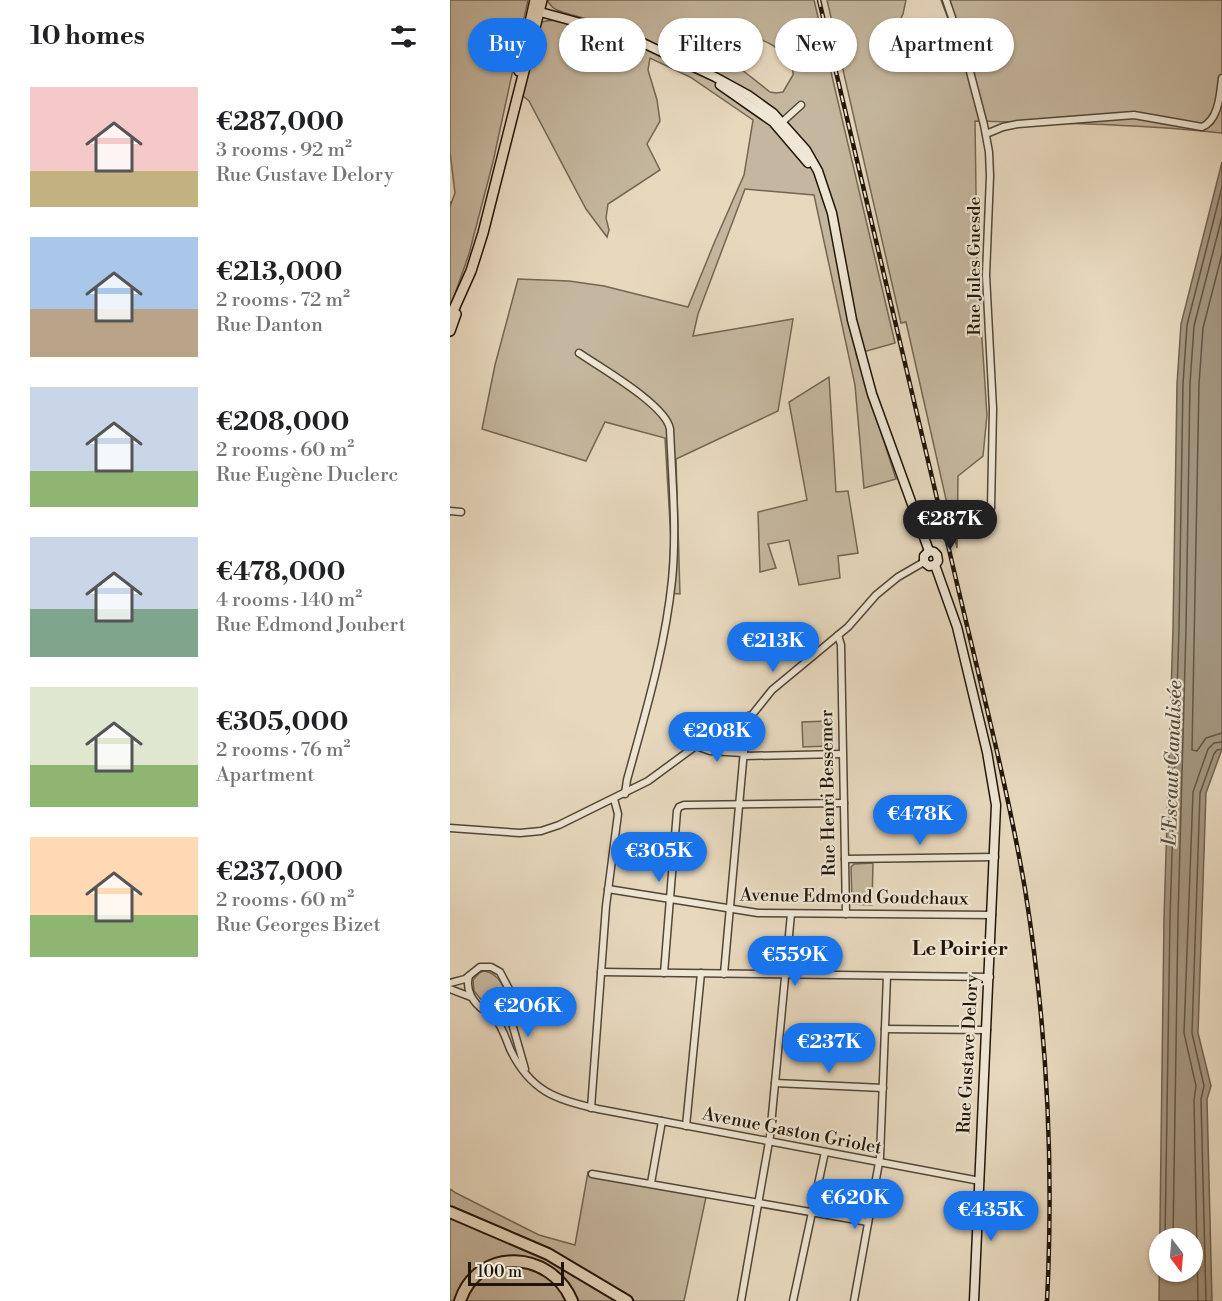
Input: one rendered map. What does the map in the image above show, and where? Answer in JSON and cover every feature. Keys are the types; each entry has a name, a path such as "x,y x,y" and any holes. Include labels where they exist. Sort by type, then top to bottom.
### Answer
{"highway":[{"path":"450,1212 548,1254 627,1301"},
{"path":"460,1301 466,1287 480,1273 501,1263 518,1261 539,1265 554,1274 565,1287 572,1301"}],"main road":[{"path":"535,0 536,11"},
{"path":"450,331 483,233 536,11 542,0"},
{"path":"450,318 465,286"}],"street":[{"name":"Rue Jules Guesde","path":"945,0 965,52 986,134 990,176 986,295 993,421 991,508 987,521 974,532"},
{"path":"536,11 621,33 651,45 748,95 812,158 834,219 852,320 872,394 929,551"},
{"path":"986,134 1018,124 1128,115 1202,128 1209,124 1217,107 1222,78"},
{"path":"780,124 801,105"},
{"path":"579,353 655,406 666,418 670,429 673,552 669,603 662,651 625,794"},
{"path":"450,512 461,512"},
{"path":"929,551 935,552 938,556 935,565 929,566 924,562 924,555 929,551"},
{"path":"450,828 516,833 537,831 559,825 625,794 662,772 727,723 753,714 777,685 848,627 882,590 898,577 924,562"},
{"name":"Rue Gustave Delory","path":"935,565 957,627 990,768 996,805 974,1301"},
{"name":"Rue Henri Bessemer","path":"838,635 841,645 846,914"},
{"path":"724,974 749,716"},
{"path":"696,746 710,751 744,755 843,754"},
{"path":"591,1108 608,889 618,814 614,799"},
{"path":"664,973 677,811 680,806 844,803"},
{"path":"845,859 995,856"},
{"name":"Avenue Edmond Goudchaux","path":"608,889 758,913 992,915"},
{"path":"741,1301 769,1142 791,914"},
{"path":"450,983 462,980 480,967 491,967 502,976 511,993 511,1003 508,1008 500,1015 492,1015 480,1008 471,997 467,987 469,976"},
{"path":"601,972 990,977"},
{"path":"686,1126 701,974"},
{"path":"854,1301 879,1162 887,976"},
{"path":"450,989 471,997"},
{"path":"508,1008 526,1072"},
{"name":"Avenue Gaston Griolet","path":"492,1015 514,1057 535,1083 549,1094 572,1104 980,1181"},
{"path":"885,1029 987,1030"},
{"path":"775,1083 883,1089"},
{"path":"651,1183 662,1121"},
{"path":"793,1301 825,1152"},
{"path":"592,1174 868,1222"}],"shaded area":[{"path":"450,0 528,0 524,18 468,18 468,72 512,72 493,162 469,254 450,308 450,201 451,204 455,193 450,152"},
{"path":"547,0 814,0 818,18 775,18 775,47 763,40 763,18 658,18 658,62 650,58 648,70 657,100 660,121 647,144 660,170 608,204 607,237 586,209 529,101 522,95 528,72 547,72 547,21 559,20 559,72 646,72 646,18 582,18 552,7"},
{"path":"827,0 906,0 901,18 869,18 869,72 1014,72 1014,18 948,18 941,0 1222,0 1222,133 1130,126 975,121 977,263 987,415 983,456 958,476 957,548 906,322 901,323 843,72 857,72 857,18 831,18"},
{"path":"679,72 745,72 770,92 776,93 783,92 793,72 831,72 895,343 856,354 896,479 864,488 855,385 814,195 745,189 698,314 693,336 793,319 778,411 676,459 680,594 668,593 671,540 665,438 605,422 586,461 482,429 495,365 518,279 569,281 604,286 688,307 744,175 753,120"},
{"path":"829,377 836,492 848,491 858,553 838,556 840,578 799,585 789,540 768,544 776,568 760,572 758,512 807,500 789,402"},
{"path":"827,721 828,746 803,747 802,722"},
{"path":"873,863 872,905 852,904 851,867 854,864"},
{"path":"484,971 498,978 504,987 506,1003 499,1009 488,1008 474,991 473,980"},
{"path":"588,1172 706,1197 684,1301 635,1301 545,1247 450,1207 450,1189 539,1235 575,1245"},
{"path":"450,1214 524,1245 622,1301 575,1301 559,1275 499,1261 457,1301 450,1301"},
{"path":"510,1266 545,1274 556,1284 568,1301 466,1301 473,1287 482,1278"}],"water":[{"name":"L'Escaut Canalisée","path":"1222,162 1222,749 1206,793 1198,1033 1211,1086 1207,1099 1212,1301 1159,1301 1159,1282 1203,1282 1203,1228 1160,1228 1164,918 1173,629 1177,384 1181,324"}],"railway":[{"path":"819,0 989,716 1025,889 1039,992 1047,1095 1050,1198 1047,1301"}],"district":[{"name":"Le Poirier","path":"960,949"}]}
